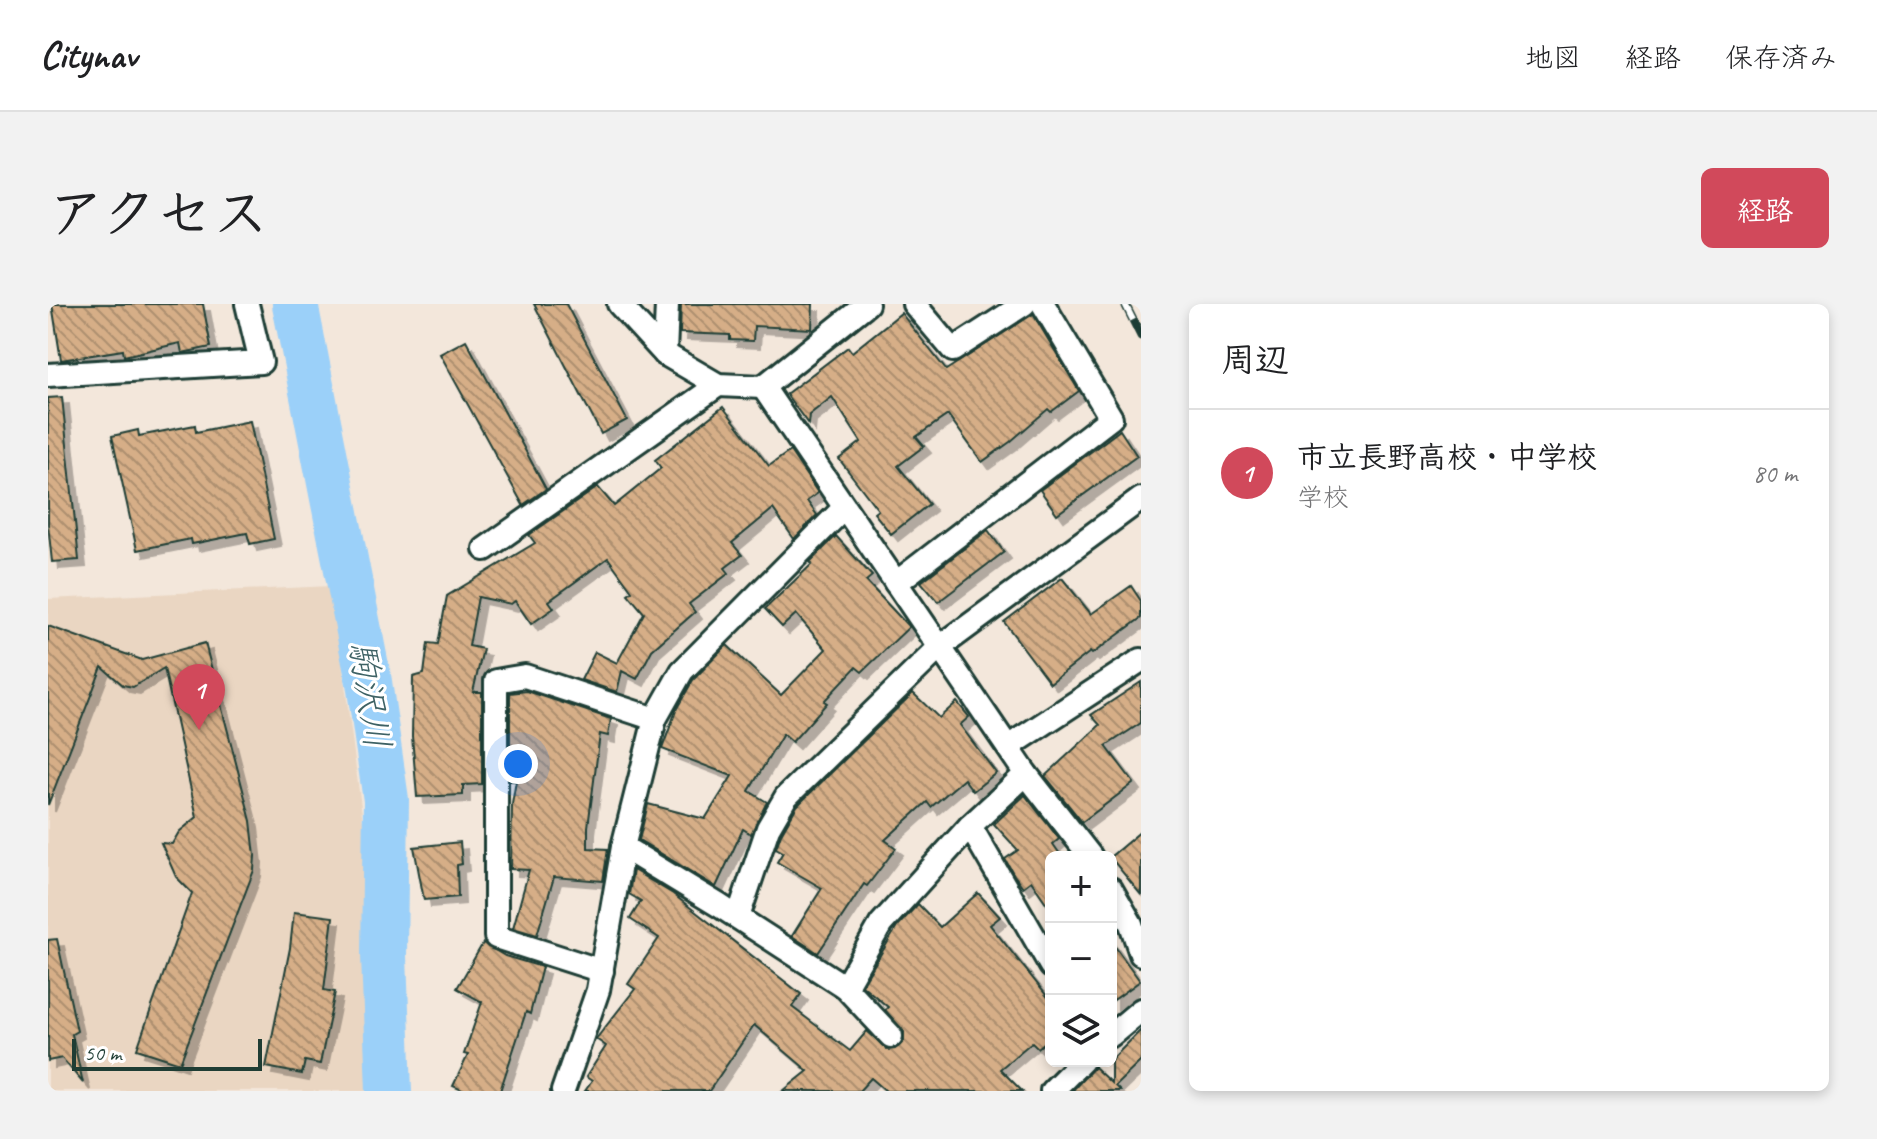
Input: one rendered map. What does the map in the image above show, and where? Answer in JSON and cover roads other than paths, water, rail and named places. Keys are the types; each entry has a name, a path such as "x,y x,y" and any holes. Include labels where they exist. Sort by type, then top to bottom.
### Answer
{"street":[{"path":"48,375 261,362 247,304"},
{"path":"619,304 665,354 718,385 763,387 867,304"},
{"path":"665,354 667,304"},
{"path":"914,304 953,350 1024,304"},
{"path":"896,583 1111,418 1043,304"},
{"path":"485,549 718,385"},
{"path":"763,387 1026,774 1086,851"},
{"path":"738,917 768,828 786,797 940,647 1141,499"},
{"path":"563,1091 598,990 623,847 655,719 682,671 844,508"},
{"path":"1008,747 1141,660"},
{"path":"602,971 496,937 496,681 525,676 655,719"},
{"path":"845,987 881,924 970,826 1026,774"},
{"path":"970,826 1045,956"},
{"path":"623,847 845,987 891,1036"},
{"path":"1117,900 1131,924 1141,954"},
{"path":"1117,1030 1141,1010"},
{"path":"1052,1091 1076,1067"}],"waterway":[{"name":"駒沢川","path":"295,304 369,682 386,800 384,956 389,1091"}],"railway":[{"path":"1125,304 1141,336"}],"place":[{"name":"市立長野高校・中学校","path":"199,730"}]}
